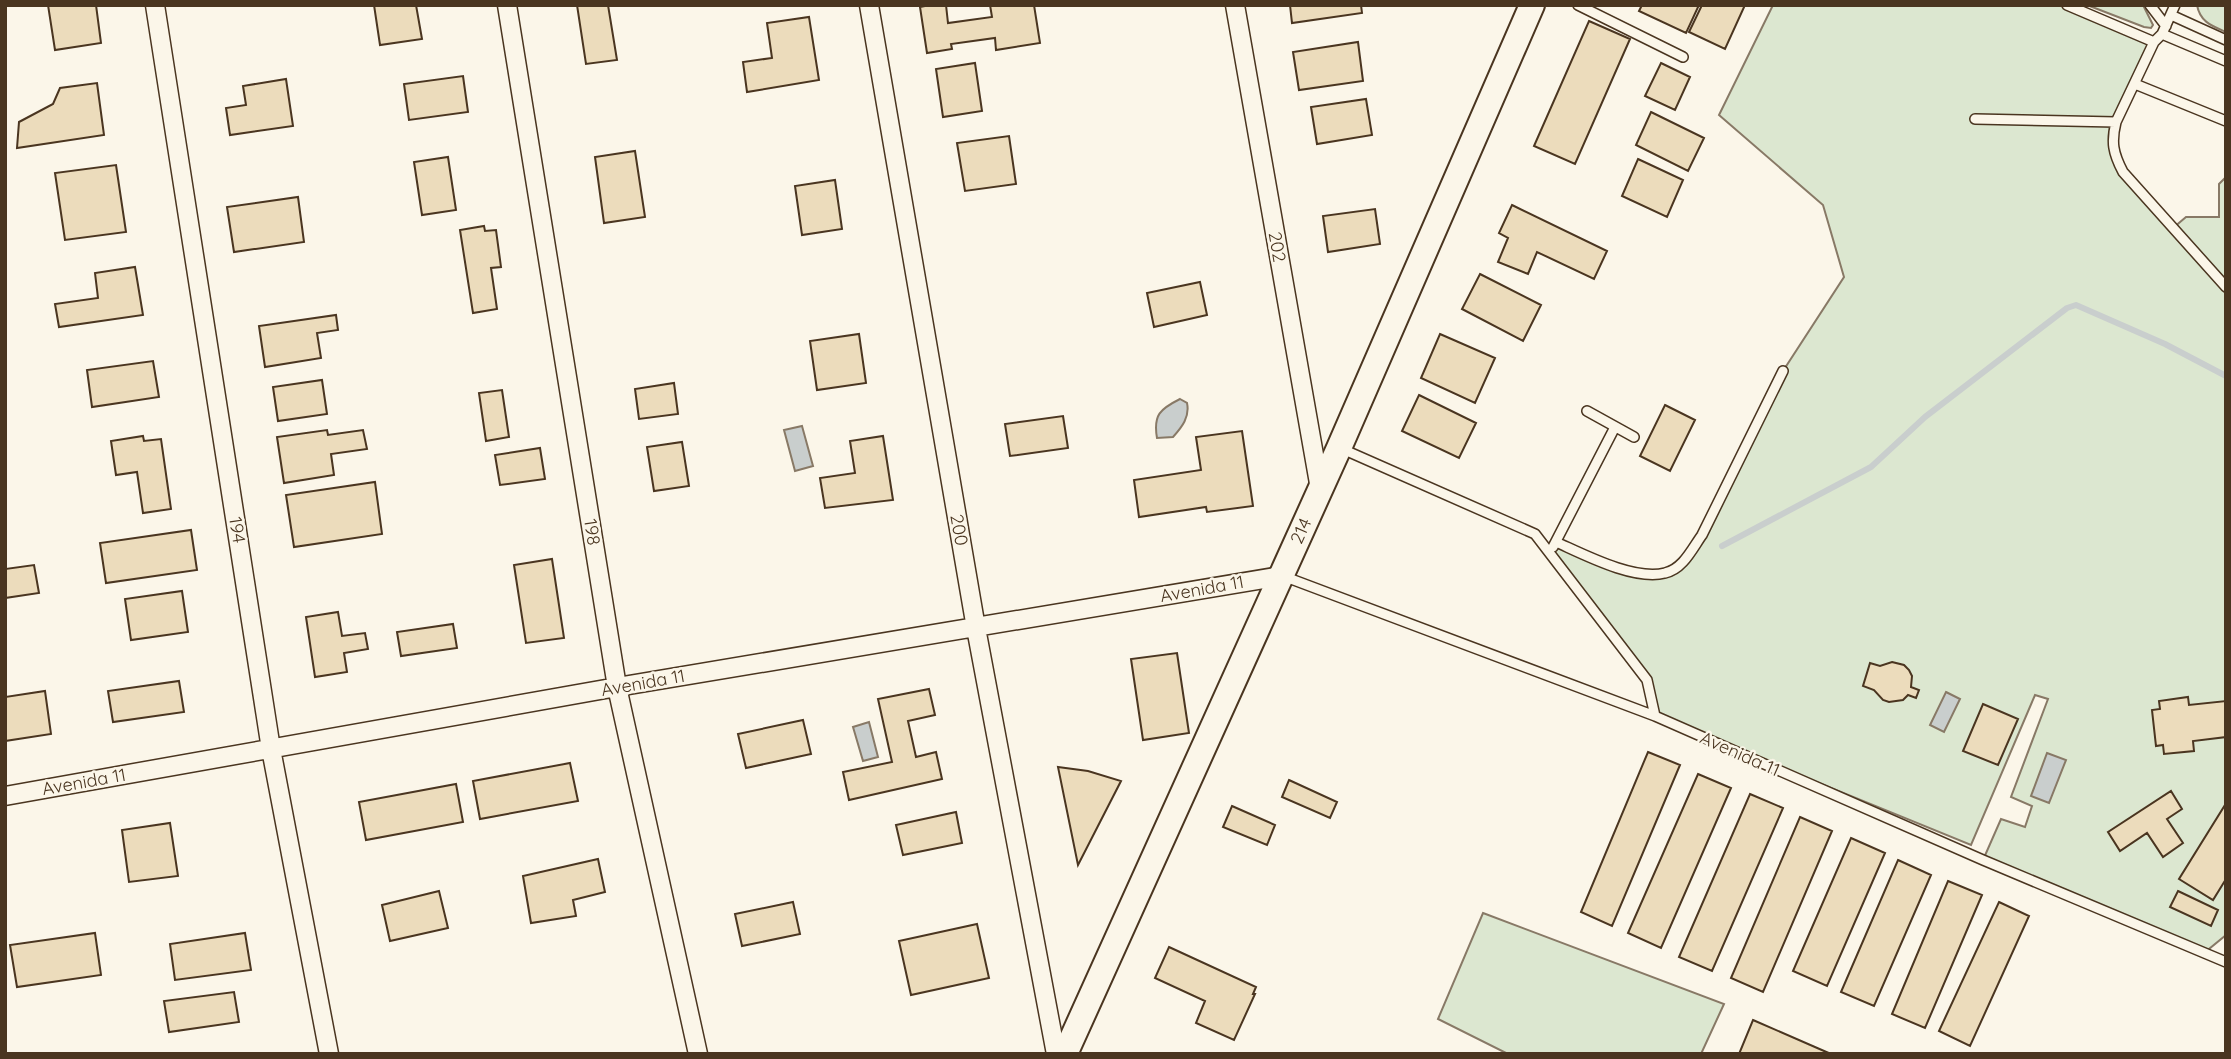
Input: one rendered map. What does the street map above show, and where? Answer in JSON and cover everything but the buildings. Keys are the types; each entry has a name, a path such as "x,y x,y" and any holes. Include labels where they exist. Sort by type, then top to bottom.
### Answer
{"street":[{"name":"194","path":"155,5 271,749 329,1054"},
{"name":"198","path":"507,5 617,687 698,1054"},
{"name":"200","path":"869,5 976,628 1056,1054"},
{"name":"202","path":"1235,5 1320,489"},
{"name":"214","path":"1065,1054 1339,448 1532,5"},
{"name":"Avenida 11","path":"5,796 617,687 1281,576"}],"lane":[{"path":"1578,5 1683,57"},
{"path":"2068,5 2154,42"},
{"path":"2150,5 2164,30 2226,61"},
{"path":"2175,5 2116,122 2112,137 2114,154 2123,172 2226,287"},
{"path":"2171,15 2226,40"},
{"path":"2135,84 2226,121"},
{"path":"1975,119 2116,122"},
{"path":"1556,542 1624,569 1665,573 1675,568 1686,558 1702,534 1783,371"},
{"path":"1587,411 1634,437"},
{"path":"1550,551 1615,427"},
{"path":"1339,448 1535,534 1647,680 1654,716"},
{"name":"Avenida 11","path":"1281,576 1654,716 1983,860 2226,962"}],"green space":[{"path":"1773,5 2065,5 2154,42 2116,122 2114,154 2173,228 2186,217 2219,217 2219,184 2226,177 2226,935 2204,953 1983,860 2001,819 2025,827 2032,806 2011,797 2048,699 2035,695 1971,845 1655,716 1647,680 1551,551 1556,542 1624,569 1665,573 1686,558 1783,371 1844,277 1823,205 1719,115"},
{"path":"2087,5 2143,5 2153,25 2151,28 2144,27"},
{"path":"2197,5 2226,5 2226,32 2204,19"},
{"path":"1483,913 1724,1004 1701,1054 1508,1054 1438,1019"}],"shaded area":[{"path":"1180,399 1187,403 1188,408 1182,426 1173,437 1157,438 1157,418 1167,406"},
{"path":"802,426 813,466 795,471 784,430"},
{"path":"1946,692 1960,699 1944,732 1930,725"},
{"path":"869,722 878,757 863,761 853,727"},
{"path":"2047,753 2066,760 2049,803 2031,796"}],"waterway":[{"path":"1722,546 1871,467 1925,417 2067,308 2076,305 2165,344 2226,376"}]}
